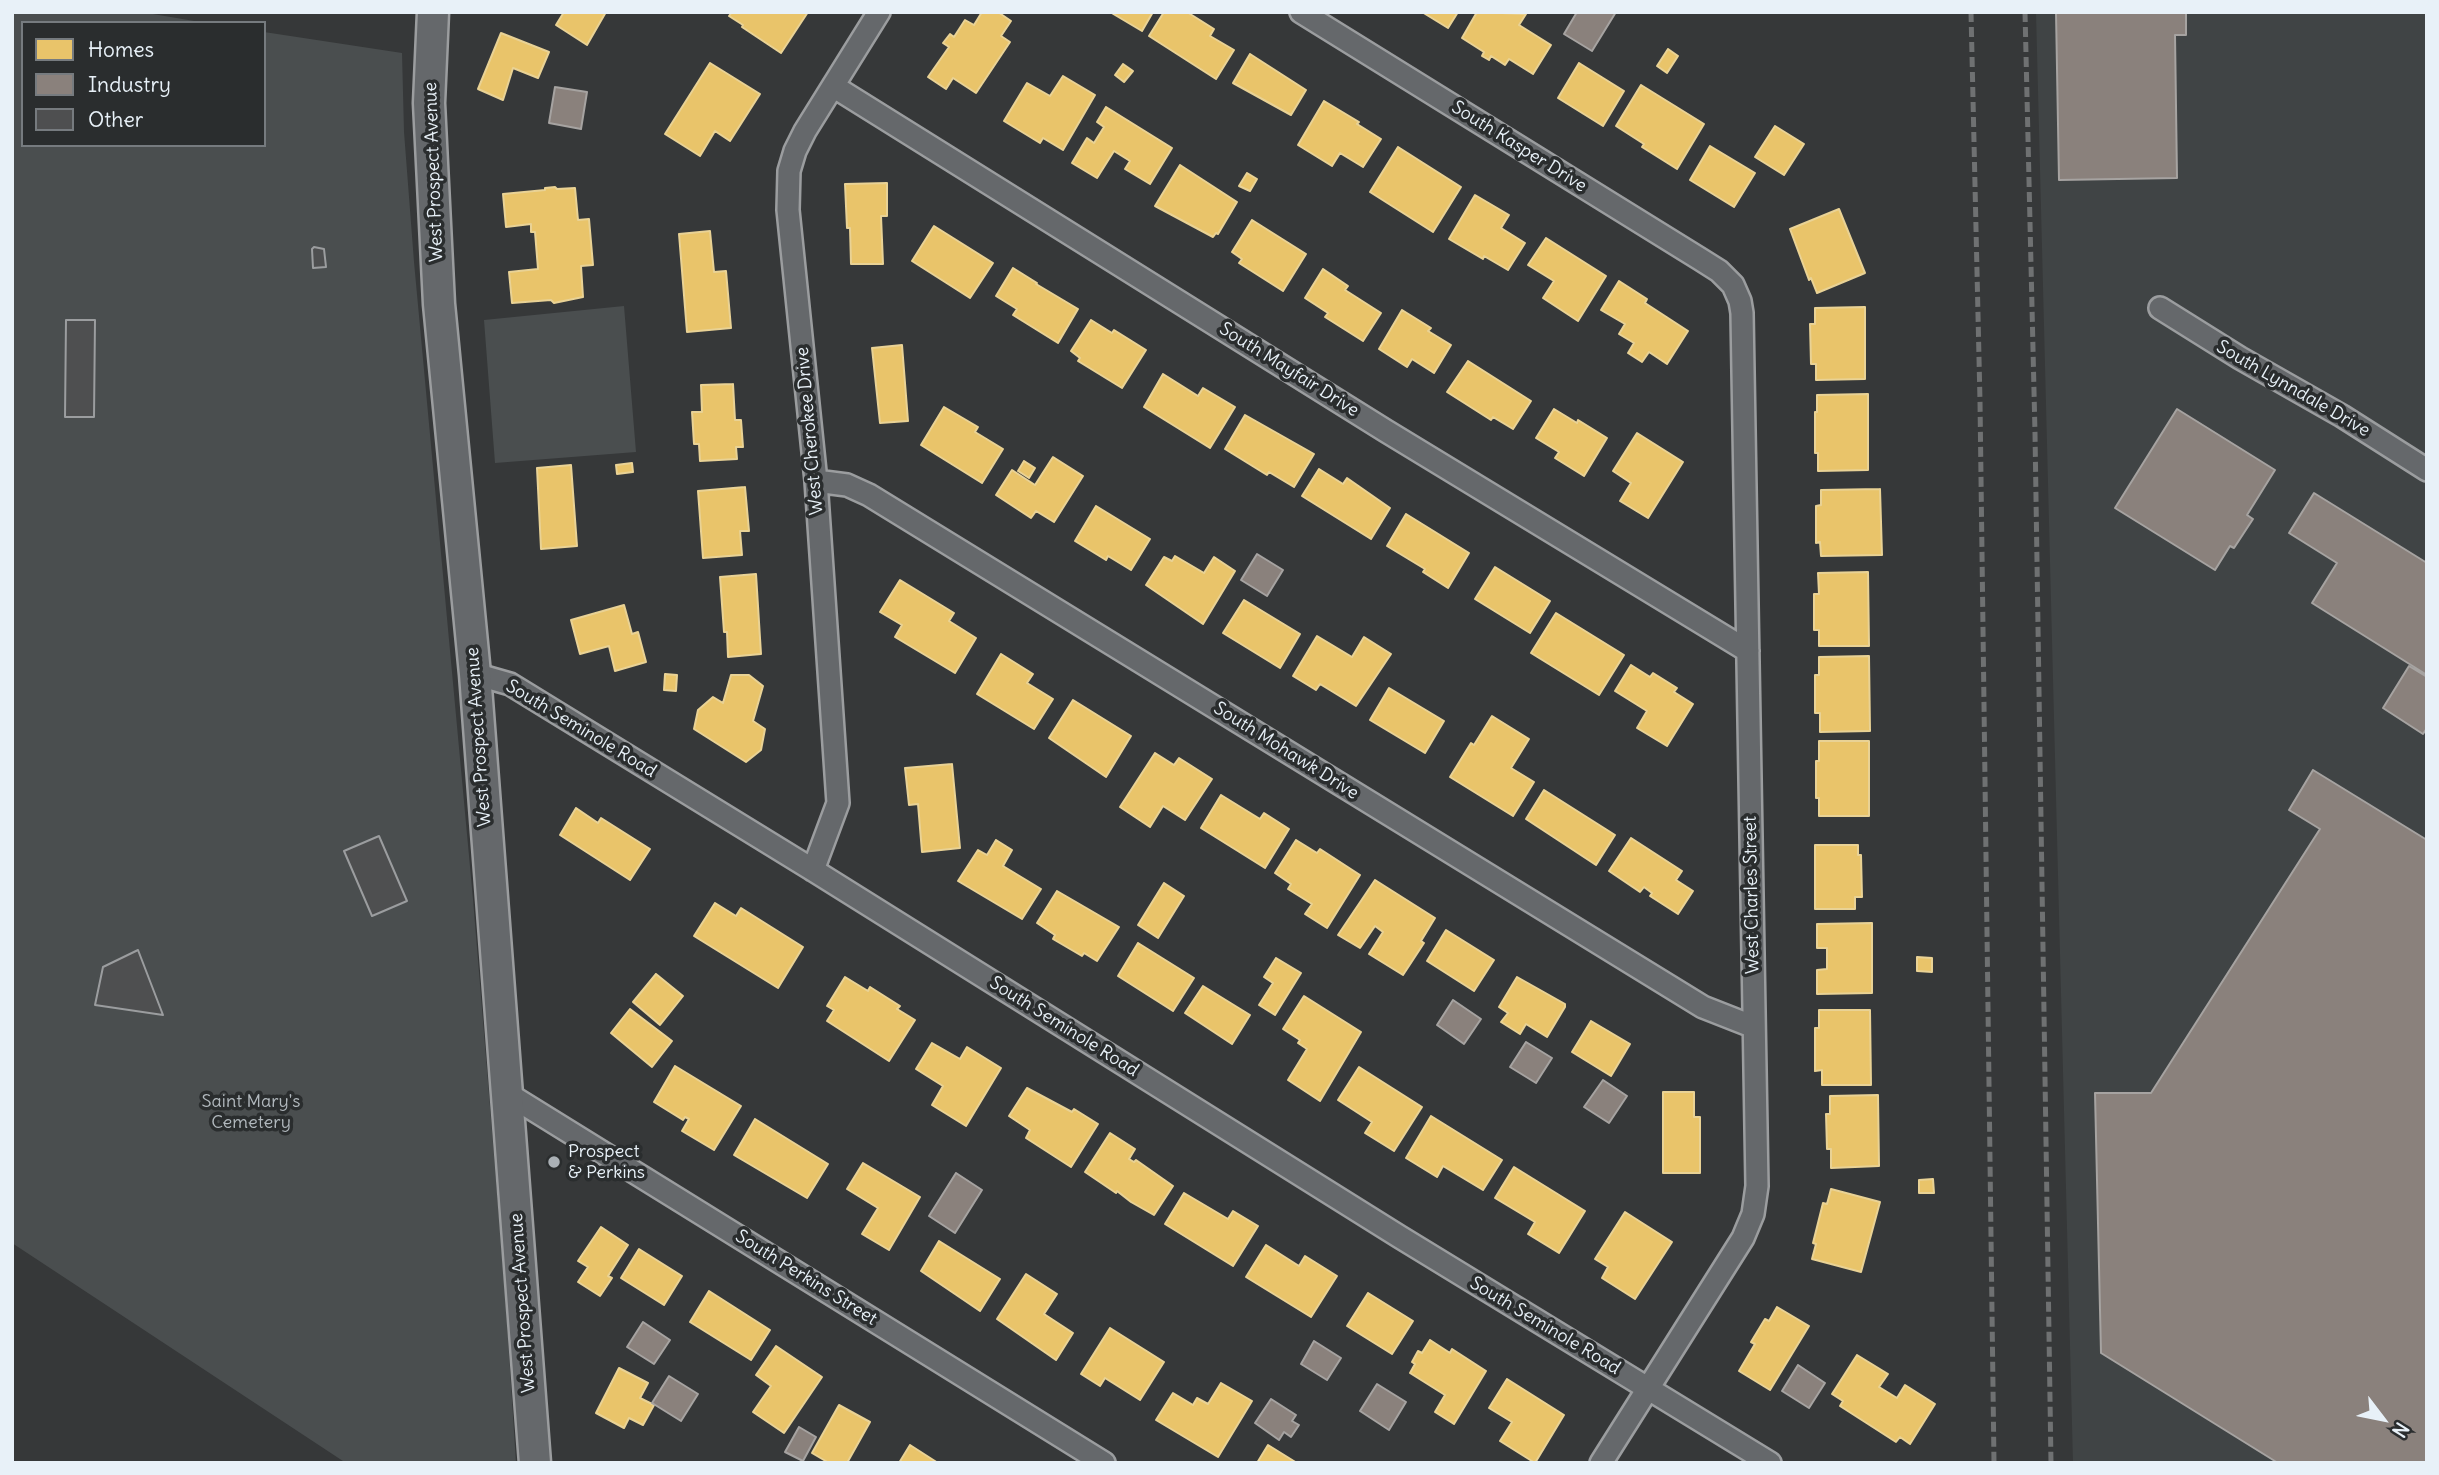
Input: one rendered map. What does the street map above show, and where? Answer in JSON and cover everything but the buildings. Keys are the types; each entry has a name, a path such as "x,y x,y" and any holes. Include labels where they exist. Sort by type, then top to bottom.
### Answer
{"main road":[{"name":"West Prospect Avenue","path":"433,12 429,103 439,304 475,674 535,1463"}],"street":[{"name":"West Cherokee Drive","path":"813,870 838,803 816,481 788,211 789,171 795,151 879,12"},
{"name":"South Kasper Drive","path":"1301,12 1700,258 1733,285"},
{"name":"South Mayfair Drive","path":"833,86 1386,431 1748,651"},
{"name":"West Charles Street","path":"1601,1463 1743,1238 1753,1214 1757,1186 1742,313 1733,285"},
{"name":"South Lynndale Drive","path":"2160,308 2427,470"},
{"name":"South Mohawk Drive","path":"816,481 847,485 869,495 1703,1007 1754,1027"},
{"name":"South Seminole Road","path":"475,674 510,684 1400,1237 1770,1463"},
{"name":"South Perkins Street","path":"508,1094 1104,1463"}],"shaded area":[{"path":"2036,12 2427,12 2427,1463 2073,1463"}],"green space":[{"name":"Saint Mary's Cemetery","path":"12,12 141,12 194,21 21,21 21,147 266,147 266,32 402,53 404,132 414,262 473,899 505,1290 516,1463 346,1463 12,1243"},
{"path":"624,306 636,452 495,463 484,320"}],"railway":[{"path":"1971,12 1980,401 1994,1463"},
{"path":"2025,12 2035,433 2051,1463"}],"place":[{"name":"Prospect & Perkins","path":"554,1162"}]}
